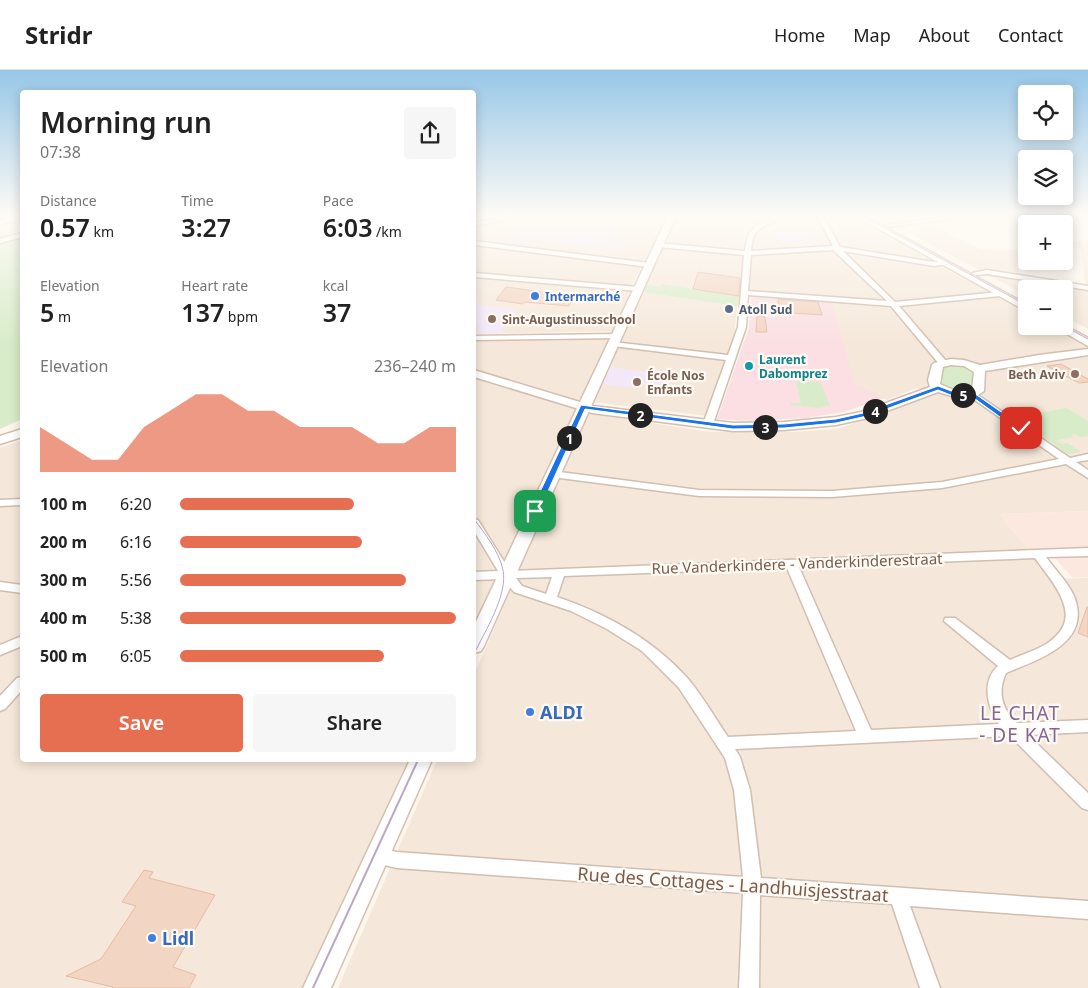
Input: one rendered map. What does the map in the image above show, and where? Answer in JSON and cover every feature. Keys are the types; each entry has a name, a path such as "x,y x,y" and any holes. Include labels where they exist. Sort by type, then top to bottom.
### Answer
{"main road":[{"path":"476,642 652,259"},
{"path":"937,259 1018,304"},
{"path":"951,259 1018,296"},
{"path":"1073,325 1088,334"},
{"path":"1073,334 1088,343"},
{"path":"317,988 420,762"}],"street":[{"path":"600,259 649,265"},
{"path":"708,424 742,327 747,259"},
{"path":"848,259 894,304 943,363"},
{"path":"903,259 934,264 945,263"},
{"path":"975,272 987,272 1088,288"},
{"path":"476,275 638,289"},
{"path":"746,293 894,304 1000,294"},
{"path":"476,338 614,340 732,358"},
{"path":"1088,352 1039,358 978,369 962,363 943,363 938,365 934,380 938,388 953,394 972,394 1088,476"},
{"path":"972,394 979,389 981,373 978,369"},
{"path":"476,374 583,406 733,427 784,426 836,421 864,415 938,388"},
{"path":"0,440 20,435"},
{"path":"552,474 699,493 832,494 942,485 1088,457"},
{"path":"0,503 20,502"},
{"path":"476,525 506,574 518,589 550,599 612,626 647,648 684,684 724,742 732,757 742,790 752,885 749,988"},
{"name":"Rue Vanderkindere - Vanderkinderestraat","path":"476,576 1088,552"},
{"path":"1038,554 1065,591 1070,602 1072,620 1064,638 1049,648 1001,670 994,685 995,699 1003,719 1088,803"},
{"path":"791,563 866,736"},
{"path":"550,599 559,574"},
{"path":"0,586 20,590"},
{"path":"950,621 1009,667"},
{"path":"0,650 20,642"},
{"path":"4,702 20,684"},
{"path":"4,702 20,698"},
{"path":"724,742 1088,726"},
{"name":"Rue des Cottages - Landhuisjesstraat","path":"378,856 397,860 1088,910"},
{"path":"898,896 930,988"}],"shaded area":[{"path":"476,259 583,259 639,266 641,268 632,285 476,273"},
{"path":"613,259 648,259 646,263"},
{"path":"658,259 928,259 1018,309 1018,335 1068,335 1088,346 1088,351 1078,349 1032,355 999,361 1002,363 981,365 941,357 935,360 929,386 921,390 917,388 887,400 855,384 826,296 739,289 732,356 708,416 592,402 611,367 617,346 645,291"},
{"path":"958,259 1018,259 1019,275 1016,279 1023,280 1018,280 1018,291"},
{"path":"1082,259 1088,259 1088,329 1073,321 1073,287 1086,289"},
{"path":"476,278 630,291 613,331 476,334"},
{"path":"751,296 832,302 855,384 885,398 844,412 804,418 755,421 717,419 749,328"},
{"name":"Sint-Augustinusschool","path":"476,304 518,310 510,318 510,321 504,321 503,333 478,333 479,326 476,326"},
{"path":"615,339 547,471 476,623 476,341"},
{"path":"1088,356 1088,511 999,514 1054,579 1088,578 1088,988 338,988 436,762 476,762 476,670 587,413 710,432 791,432 836,429 880,415 931,395 928,392 939,392 974,400 981,398 986,379 984,379 984,376 987,370 996,368 1000,370 1034,363"},
{"name":"École Nos Enfants","path":"611,367 672,375 664,397 645,394 648,385 639,384 638,388 603,384"},
{"path":"20,441 20,762 410,762 304,988 0,988 0,448"},
{"path":"1088,511 1088,577 1073,578 1051,554 1033,554 999,514"}],"green space":[{"path":"0,259 20,259 20,420 0,429"},
{"path":"662,284 739,296 738,306 644,292 647,285 660,287"},
{"path":"947,365 964,365 974,370 974,389 955,392 939,384 943,367"},
{"path":"796,381 820,382 830,405 819,408 791,405 791,403 801,403"},
{"path":"1032,405 1043,412 1066,408 1088,421 1088,436 1080,437 1075,434 1071,435 1074,437 1056,440 1062,444 1067,443 1081,452 1068,454 1003,409"}],"building":[{"path":"698,272 740,278 739,296 693,289"},
{"name":"Intermarché","path":"506,287 575,296 569,306 525,302 523,304 496,300"},
{"path":"778,299 818,302 822,315 780,312"},
{"path":"757,316 765,317 767,332 756,332"},
{"path":"1061,364 1088,379 1088,382 1079,383 1047,366"},
{"path":"1088,607 1088,637 1078,633"},
{"name":"Lidl","path":"144,870 153,872 149,878 215,895 173,967 196,975 189,988 112,988 66,976 101,959 136,906 122,902"}],"tram line":[{"path":"941,259 1018,301"},
{"path":"1073,331 1088,339"},
{"path":"476,522 498,556 504,580 499,602 476,650"},
{"path":"313,988 417,762"}],"place":[{"name":"Intermarché","path":"535,296"},
{"name":"Atoll Sud","path":"729,309"},
{"name":"Sint-Augustinusschool","path":"492,319"},
{"name":"Laurent Dabomprez","path":"749,366"},
{"name":"Beth Aviv","path":"1075,374"},
{"name":"École Nos Enfants","path":"637,382"},
{"name":"ALDI","path":"530,712"},
{"name":"Lidl","path":"152,938"}],"district":[{"name":"LE CHAT - DE KAT","path":"1020,724"}],"route":[{"path":"535,511 583,406 592,409 733,427 784,426 836,421 864,415 938,388 953,394 972,394 1021,428"}]}
